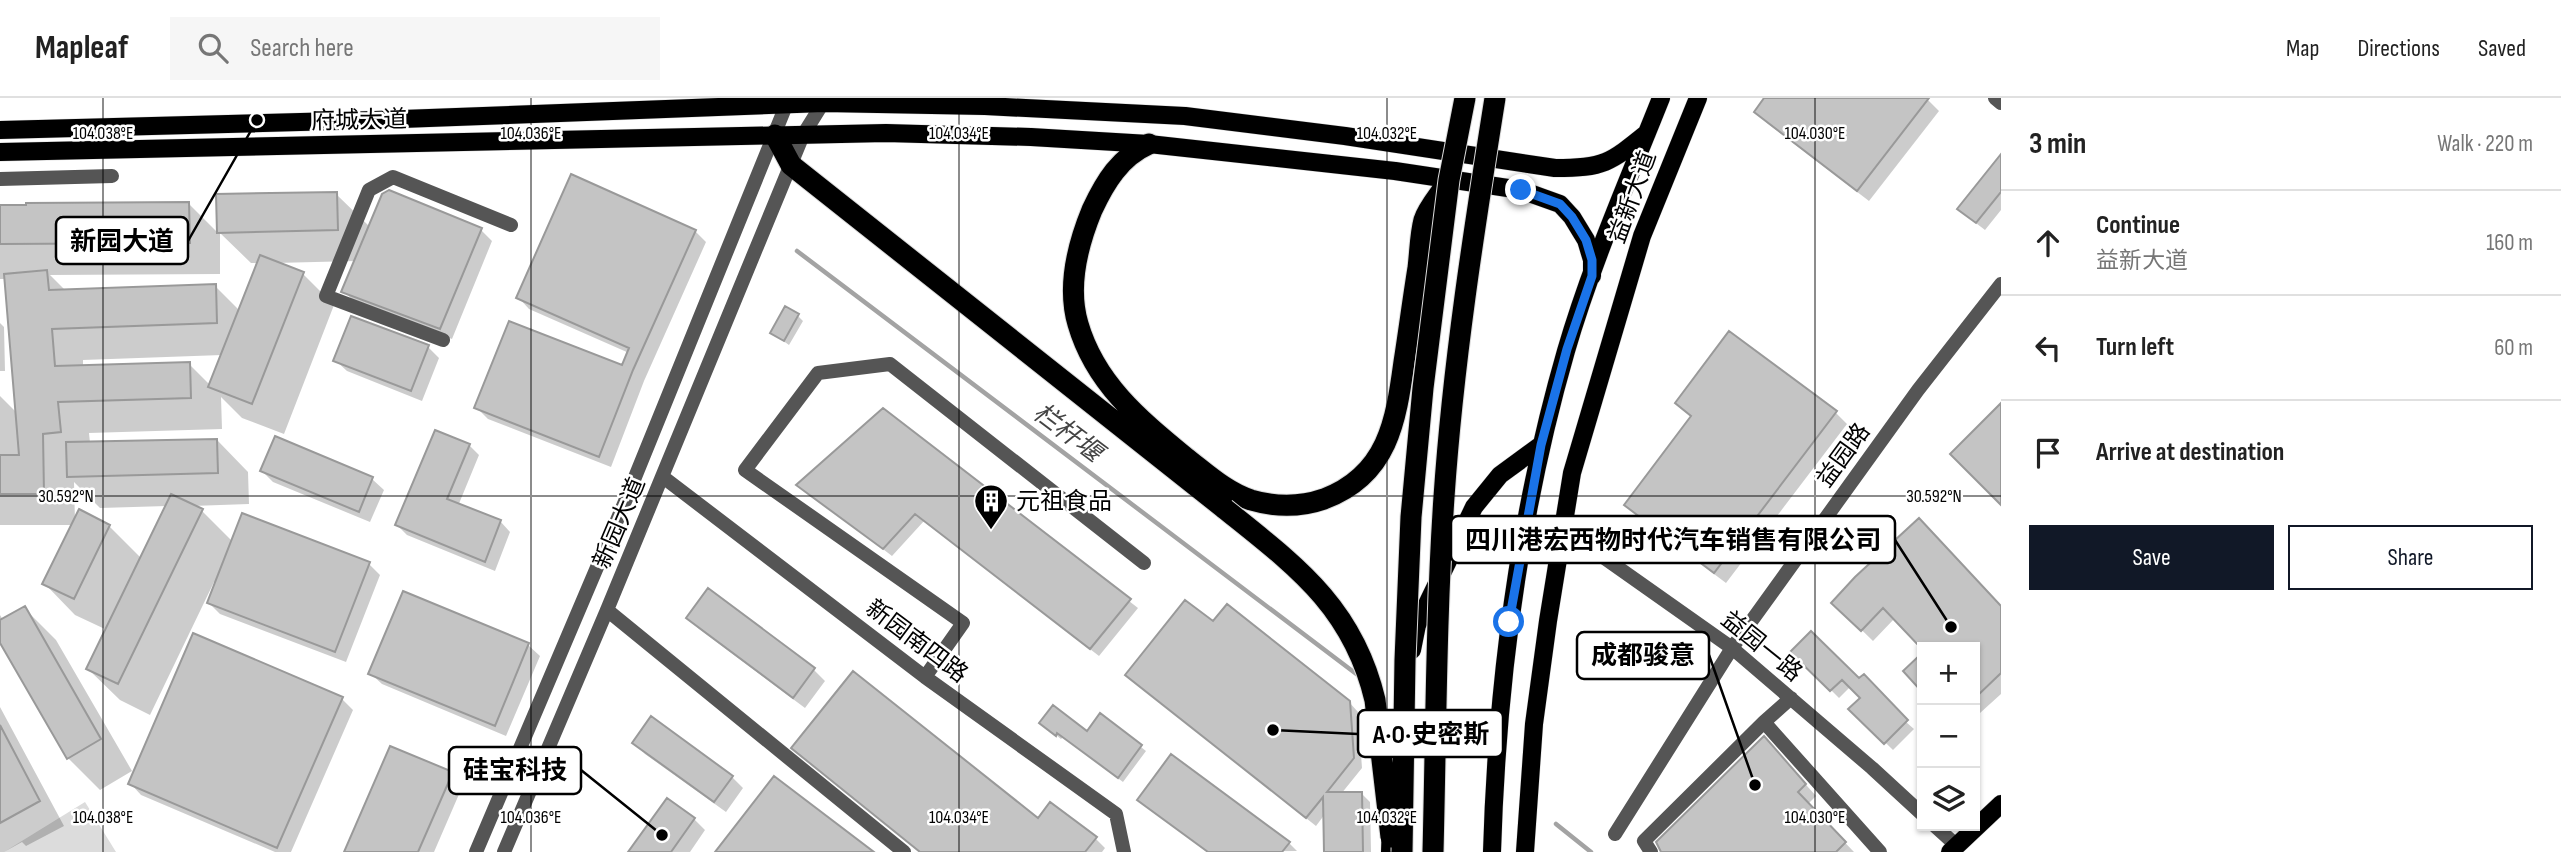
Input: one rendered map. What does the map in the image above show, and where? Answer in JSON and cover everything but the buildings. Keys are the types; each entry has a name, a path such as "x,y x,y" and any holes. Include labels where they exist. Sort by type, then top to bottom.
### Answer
{"highway":[{"path":"1402,852 1405,660 1411,517 1423,388 1449,180 1465,98"},
{"path":"1433,852 1444,498 1473,243 1495,98"},
{"path":"775,135 791,165 1231,501 1296,505 1310,503 1342,491 1356,482 1378,458 1396,417 1425,218 1449,180"},
{"path":"1149,144 1136,150 1113,173 1087,222 1078,250 1074,284 1077,321 1096,366 1126,407 1213,480 1308,578 1342,620 1355,643 1375,700 1392,852"}],"main road":[{"name":"益新大道","path":"1492,852 1499,718 1509,622 1541,445 1567,349 1592,276 1661,98"},
{"name":"益新大道","path":"1525,852 1534,724 1572,473 1642,236 1698,98"},
{"name":"府城大道","path":"0,130 375,120 825,101 1185,116 1345,136 1555,168 1588,168 1616,159 1647,133"},
{"name":"府城大道","path":"0,152 886,133 1149,144 1395,171 1521,190 1560,204 1572,217 1586,240 1592,260 1592,276"},
{"path":"1392,852 1393,752 1417,625 1474,507 1500,475 1541,445"},
{"path":"1953,849 2001,804"}],"street":[{"path":"1995,98 2001,103"},
{"name":"新园大道","path":"504,852 663,477 803,135 825,101"},
{"name":"新园大道","path":"476,852 629,492 788,102"},
{"path":"0,179 111,176"},
{"path":"443,340 326,296 369,190 393,177 511,225"},
{"name":"益园路","path":"1615,834 1732,648 1918,390 2001,284"},
{"path":"925,677 963,623 746,470 818,373 890,364 1144,563"},
{"name":"新园南四路","path":"663,477 925,677 1116,814 1124,852"},
{"name":"益园一路","path":"1562,528 1732,648 1917,810"},
{"path":"607,610 904,852"},
{"path":"1651,852 1644,841 1791,698"},
{"path":"1764,722 1880,852"},
{"path":"1939,831 1953,849"}],"shaded area":[{"path":"85,802 116,852 4,852"}],"waterway":[{"name":"栏杆堰","path":"797,251 1359,676"},
{"name":"栏杆堰","path":"1556,824 1591,852"}],"place":[{"name":"新园大道","path":"257,120"},
{"name":"元祖食品","path":"991,531"},
{"name":"四川港宏西物时代汽车销售有限公司","path":"1951,627"},
{"name":"A·O·史密斯","path":"1273,730"},
{"name":"成都骏意","path":"1755,785"},
{"name":"硅宝科技","path":"662,835"}],"route":[{"path":"1509,622 1541,445 1567,349 1592,276 1592,260 1586,240 1572,217 1560,204 1521,190"}]}
